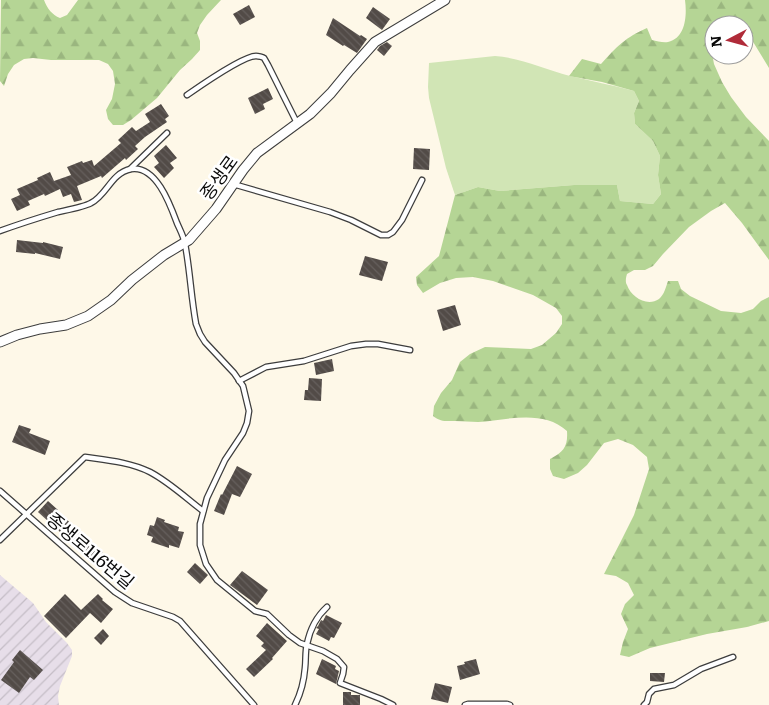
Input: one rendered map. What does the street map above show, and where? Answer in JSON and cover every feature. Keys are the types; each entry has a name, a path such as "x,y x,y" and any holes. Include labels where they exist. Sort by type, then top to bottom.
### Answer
{"street":[{"name":"종생로","path":"0,342 40,329 66,325 88,316 111,300 132,280 164,255 189,240 216,209 243,170 258,153 310,114 331,93 375,42 445,0"}],"lane":[{"path":"187,95 247,58 257,56 264,58 297,123"},
{"path":"0,232 45,216 90,204 96,200 111,182 128,170 167,133"},
{"path":"128,170 142,170 150,175 167,197 185,243 196,324 205,342 240,381 247,398 249,411 247,424 225,460 203,511 200,524 200,545 206,564 217,580 254,611 267,614 288,635 300,643 337,659 344,667 340,683 393,705"},
{"path":"233,184 330,212 382,235 388,235 393,232 402,220 422,180"},
{"path":"240,381 266,367 304,361 350,346 378,344 410,350"},
{"path":"0,540 85,456 113,461 148,471 162,479 203,511"},
{"name":"종생로116번길","path":"0,491 115,592 132,603 180,621 254,705"},
{"path":"295,705 303,683 306,645 318,616 327,607"},
{"path":"644,705 649,694 654,689 674,685 701,669 733,657"},
{"path":"465,705 510,705"}],"shaded area":[{"path":"0,575 33,603 46,622 72,650 72,656 60,686 59,705 0,705"}],"green space":[{"path":"1,0 44,0 50,11 60,18 67,15 78,0 221,0 200,25 197,33 200,41 200,50 180,70 157,98 123,125 113,125 108,119 106,110 112,99 115,84 113,71 108,64 99,60 24,59 14,65 8,74 4,86 0,81"},
{"path":"685,0 769,0 769,68 754,43 754,15 704,15 704,65 714,65 731,97 746,117 769,141 769,260 725,203 689,227 653,266 645,270 634,270 627,274 626,282 636,297 650,302 661,297 668,281 678,281 681,289 690,296 721,311 741,313 753,309 761,301 769,297 769,621 650,648 629,657 620,655 628,629 621,614 625,604 634,595 628,583 616,576 604,574 634,515 649,469 647,457 633,445 618,439 604,443 587,465 578,473 564,479 553,476 550,469 550,459 562,451 567,441 567,431 557,424 547,420 524,417 475,422 443,421 433,416 434,406 441,393 452,380 460,362 470,354 485,347 531,349 542,345 556,333 562,324 562,316 556,308 533,295 493,281 473,277 456,278 440,283 423,293 417,285 416,277 439,256 455,195 478,187 500,191 574,185 617,185 620,201 653,204 661,194 658,175 660,156 653,141 635,124 634,113 639,101 634,91 602,82 569,76 582,59 601,64 622,43 647,28 652,40 666,42 674,40 682,31 686,12"},
{"path":"495,56 514,59 570,76 634,91 639,101 634,113 635,124 653,141 660,156 658,175 661,194 653,204 620,201 617,185 574,185 500,191 478,187 455,195 446,168 429,98 429,63"}],"building":[{"path":"249,5 255,17 240,25 233,14"},
{"path":"373,7 390,19 382,30 366,18"},
{"path":"333,18 367,39 357,53 326,35"},
{"path":"387,42 392,46 384,56 377,50"},
{"path":"268,88 273,99 263,104 265,109 255,114 248,98"},
{"path":"161,104 169,116 165,119 167,122 145,137 135,146 138,149 102,178 101,176 77,186 82,200 74,202 71,194 63,197 60,189 28,201 30,205 17,211 11,199 20,195 17,189 38,180 37,178 50,172 54,181 71,175 67,167 82,161 83,163 92,160 94,166 121,143 118,140 132,127 136,131 150,122 145,114"},
{"path":"166,145 177,158 170,163 174,168 164,178 154,167 159,163 154,156"},
{"path":"414,148 430,149 429,170 413,169"},
{"path":"17,240 43,242 63,247 60,259 35,253 16,252"},
{"path":"365,256 388,262 382,281 359,275"},
{"path":"455,305 461,325 443,331 437,310"},
{"path":"332,359 334,371 316,375 314,363"},
{"path":"309,378 322,379 321,401 304,400 305,390 308,390"},
{"path":"19,425 31,429 29,433 50,441 45,455 12,442"},
{"path":"237,466 252,474 240,497 232,494 224,515 214,511 221,494"},
{"path":"48,501 103,552 93,562 38,512"},
{"path":"157,517 165,520 164,522 179,527 178,531 184,532 179,548 169,545 169,548 151,542 153,537 147,535 150,525 154,526"},
{"path":"195,563 208,575 200,584 187,572"},
{"path":"242,571 268,590 257,605 230,585"},
{"path":"65,594 81,610 98,594 113,609 101,623 90,613 66,638 44,616"},
{"path":"326,615 342,623 334,638 331,637 329,641 316,634 319,629 316,628"},
{"path":"267,623 287,641 273,659 254,677 246,669 266,650 261,646 264,643 256,636"},
{"path":"103,629 109,636 101,645 94,638"},
{"path":"20,650 43,670 34,680 30,677 19,693 1,680"},
{"path":"322,659 336,666 335,669 339,671 336,684 316,674"},
{"path":"476,659 480,674 460,680 457,666"},
{"path":"650,673 665,673 664,682 650,681"},
{"path":"435,683 452,687 448,703 431,699"},
{"path":"343,692 351,692 351,695 360,695 360,705 343,705"}]}
